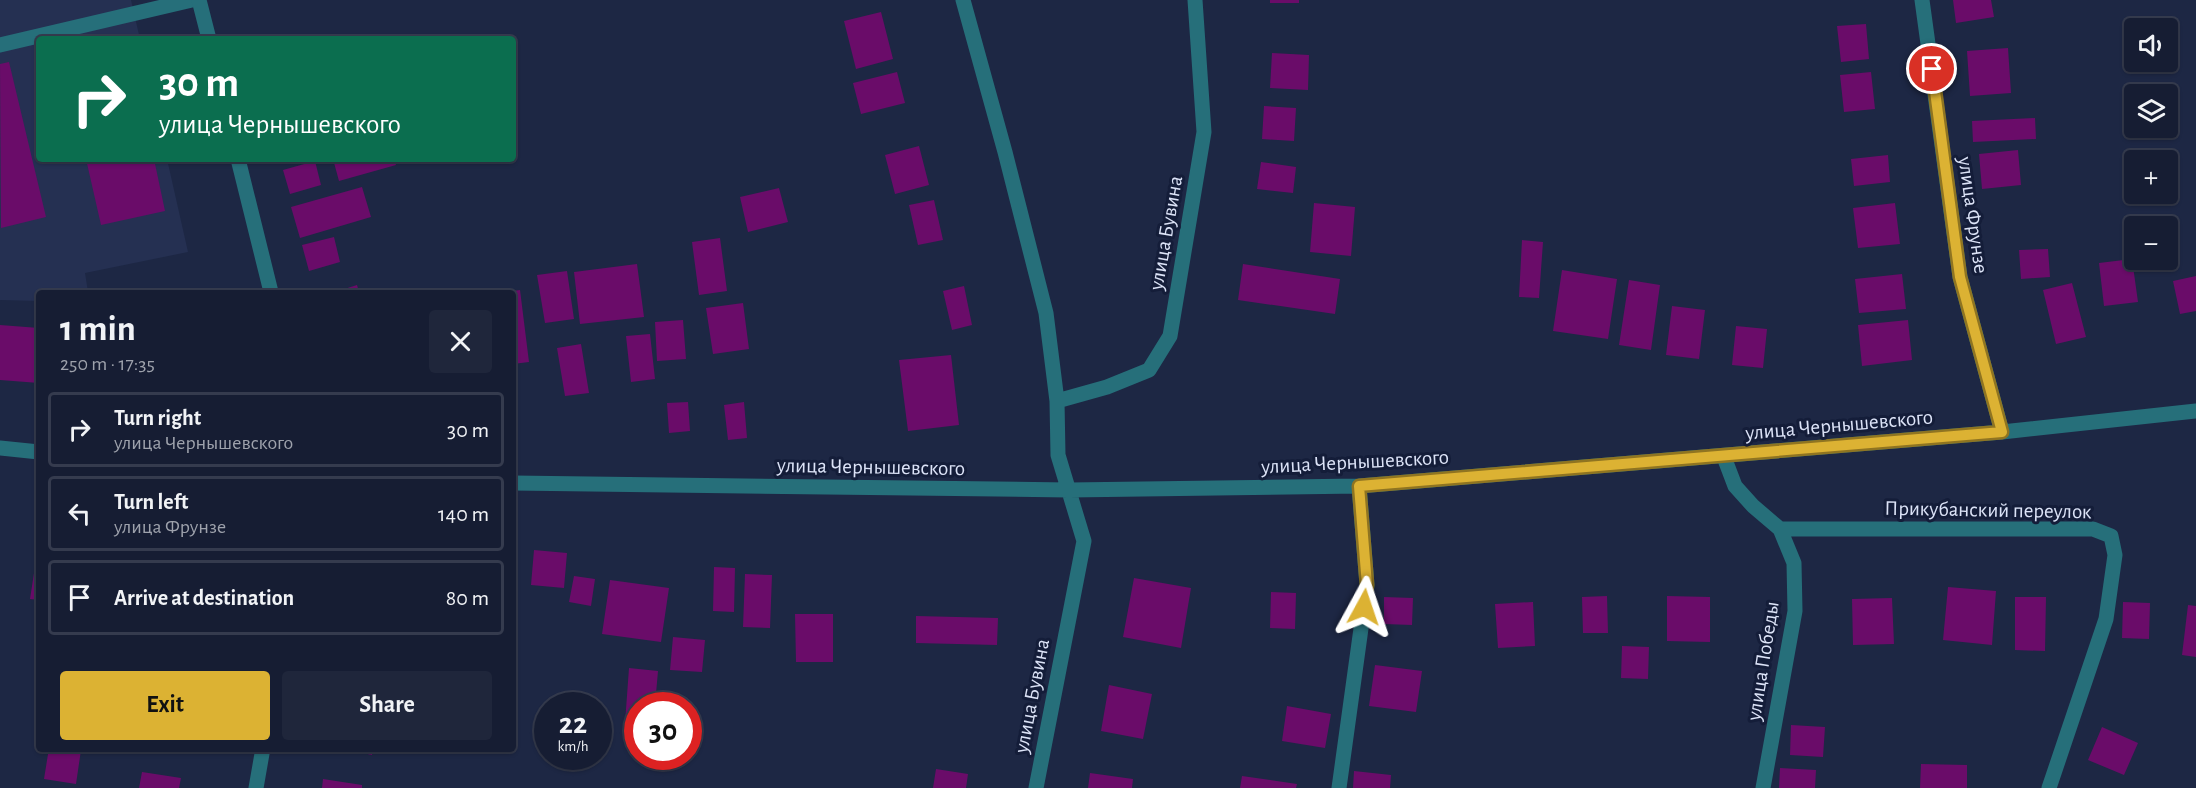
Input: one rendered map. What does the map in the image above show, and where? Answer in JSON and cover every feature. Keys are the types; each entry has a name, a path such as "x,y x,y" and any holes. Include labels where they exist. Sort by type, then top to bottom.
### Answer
{"street":[{"path":"38,36 192,0"},
{"path":"199,0 208,36"},
{"name":"улица Бувина","path":"963,0 1046,313 1057,401 1058,455 1084,541 1036,788"},
{"name":"улица Бувина","path":"1057,401 1107,387 1149,370 1170,336 1204,132 1195,0"},
{"name":"улица Фрунзе","path":"1922,0 1960,277 2002,432"},
{"path":"0,45 36,37"},
{"path":"239,162 271,290"},
{"name":"улица Чернышевского","path":"516,483 1069,490 1359,486 1724,457 2002,432 2196,411"},
{"path":"0,448 36,453"},
{"name":"улица Победы","path":"1724,457 1735,486 1780,530 1794,563 1795,611 1762,788"},
{"path":"1339,788 1367,585 1359,486"},
{"name":"Прикубанский переулок","path":"1780,530 2093,529 2111,536 2115,555 2106,619 2049,788"},
{"path":"256,788 262,752"}],"shaded area":[{"path":"0,0 131,0 139,36 36,36 36,162 168,162 188,252 85,273 88,290 36,290 36,301 0,300"}],"building":[{"path":"1270,0 1299,0 1299,3 1270,3"},
{"path":"1953,0 1991,0 1994,17 1956,23"},
{"path":"881,12 893,59 856,69 844,21"},
{"path":"1866,24 1869,59 1841,62 1837,26"},
{"path":"2008,48 2011,93 1970,96 1967,51"},
{"path":"1272,53 1309,55 1308,90 1270,88"},
{"path":"9,62 46,217 1,228 0,64"},
{"path":"897,72 905,103 861,114 853,83"},
{"path":"1871,72 1875,109 1844,112 1840,75"},
{"path":"1264,106 1296,108 1294,141 1262,139"},
{"path":"2035,118 2036,139 1973,142 1972,121"},
{"path":"919,146 929,185 895,194 885,155"},
{"path":"2018,150 2021,185 1982,189 1979,154"},
{"path":"1888,155 1890,182 1854,186 1851,159"},
{"path":"87,162 155,162 165,211 101,225"},
{"path":"315,162 321,185 290,194 283,170"},
{"path":"334,162 395,162 396,165 339,181"},
{"path":"1261,162 1296,167 1293,193 1257,189"},
{"path":"362,187 371,217 300,238 291,207"},
{"path":"779,188 788,222 748,232 740,197"},
{"path":"934,200 943,240 918,245 909,205"},
{"path":"1314,203 1355,207 1351,256 1310,252"},
{"path":"1895,203 1900,244 1858,248 1853,208"},
{"path":"334,237 340,262 309,271 302,245"},
{"path":"720,238 727,291 699,295 692,242"},
{"path":"1522,240 1543,242 1539,298 1519,297"},
{"path":"2048,249 2050,277 2021,279 2019,250"},
{"path":"2124,260 2124,270 2134,270 2138,302 2104,306 2099,263"},
{"path":"637,264 644,317 580,324 574,272"},
{"path":"1243,264 1340,279 1335,314 1238,300"},
{"path":"1562,270 1617,279 1608,339 1553,331"},
{"path":"567,271 574,319 545,323 537,275"},
{"path":"1902,274 1906,309 1859,313 1855,279"},
{"path":"2196,276 2196,311 2180,314 2173,281"},
{"path":"1629,280 1660,285 1651,350 1619,345"},
{"path":"2072,283 2086,337 2056,344 2043,290"},
{"path":"357,285 358,290 341,290"},
{"path":"964,286 972,325 952,330 943,291"},
{"path":"520,290 529,362 516,364 516,291"},
{"path":"743,303 749,349 713,354 706,308"},
{"path":"1672,306 1705,310 1699,359 1666,355"},
{"path":"683,320 686,359 657,361 655,322"},
{"path":"1908,320 1912,360 1862,366 1858,325"},
{"path":"0,325 36,328 36,383 0,380"},
{"path":"1736,326 1767,329 1763,368 1732,365"},
{"path":"650,334 655,379 631,382 626,336"},
{"path":"581,344 589,393 565,396 557,348"},
{"path":"951,355 959,425 908,431 899,360"},
{"path":"688,402 690,431 669,433 667,403"},
{"path":"744,402 747,438 728,440 724,405"},
{"path":"534,550 567,553 564,588 531,585"},
{"path":"36,560 36,600 30,599"},
{"path":"714,567 735,568 734,612 713,611"},
{"path":"745,574 772,575 770,628 743,627"},
{"path":"574,576 595,579 591,606 569,602"},
{"path":"1134,578 1191,588 1181,648 1123,637"},
{"path":"610,580 669,588 661,642 602,634"},
{"path":"1948,587 1996,591 1992,645 1943,640"},
{"path":"1271,592 1296,593 1295,629 1270,628"},
{"path":"1607,596 1608,633 1583,633 1582,597"},
{"path":"1667,596 1710,597 1710,642 1667,641"},
{"path":"1384,597 1413,598 1412,625 1384,624"},
{"path":"2015,597 2046,597 2045,651 2015,650"},
{"path":"1892,598 1894,644 1853,645 1852,599"},
{"path":"1533,602 1535,646 1498,648 1495,604"},
{"path":"2123,602 2150,603 2149,639 2122,638"},
{"path":"2188,605 2196,606 2196,657 2182,655"},
{"path":"795,614 833,614 833,662 796,662"},
{"path":"916,616 998,618 997,645 916,643"},
{"path":"673,637 705,640 702,672 670,670"},
{"path":"1622,646 1649,647 1648,679 1621,678"},
{"path":"1375,665 1422,671 1416,712 1369,706"},
{"path":"629,668 658,671 656,692 627,692"},
{"path":"1109,685 1152,694 1143,739 1101,731"},
{"path":"1287,706 1331,714 1325,748 1282,741"},
{"path":"1791,725 1825,727 1823,757 1790,755"},
{"path":"2102,727 2138,743 2124,775 2088,760"},
{"path":"48,752 81,752 76,784 44,779"},
{"path":"1921,764 1967,765 1967,788 1920,788"},
{"path":"1780,768 1816,770 1815,788 1779,788"},
{"path":"936,769 968,774 966,788 933,788"},
{"path":"1354,771 1391,775 1390,788 1353,788"},
{"path":"142,772 181,778 179,788 139,788"},
{"path":"1090,773 1133,779 1132,788 1088,788"},
{"path":"1242,776 1297,784 1296,788 1240,788"},
{"path":"323,779 362,785 362,788 322,788"}],"route":[{"path":"1364,607 1367,585 1359,486 2002,432 1960,277 1932,69"}]}
